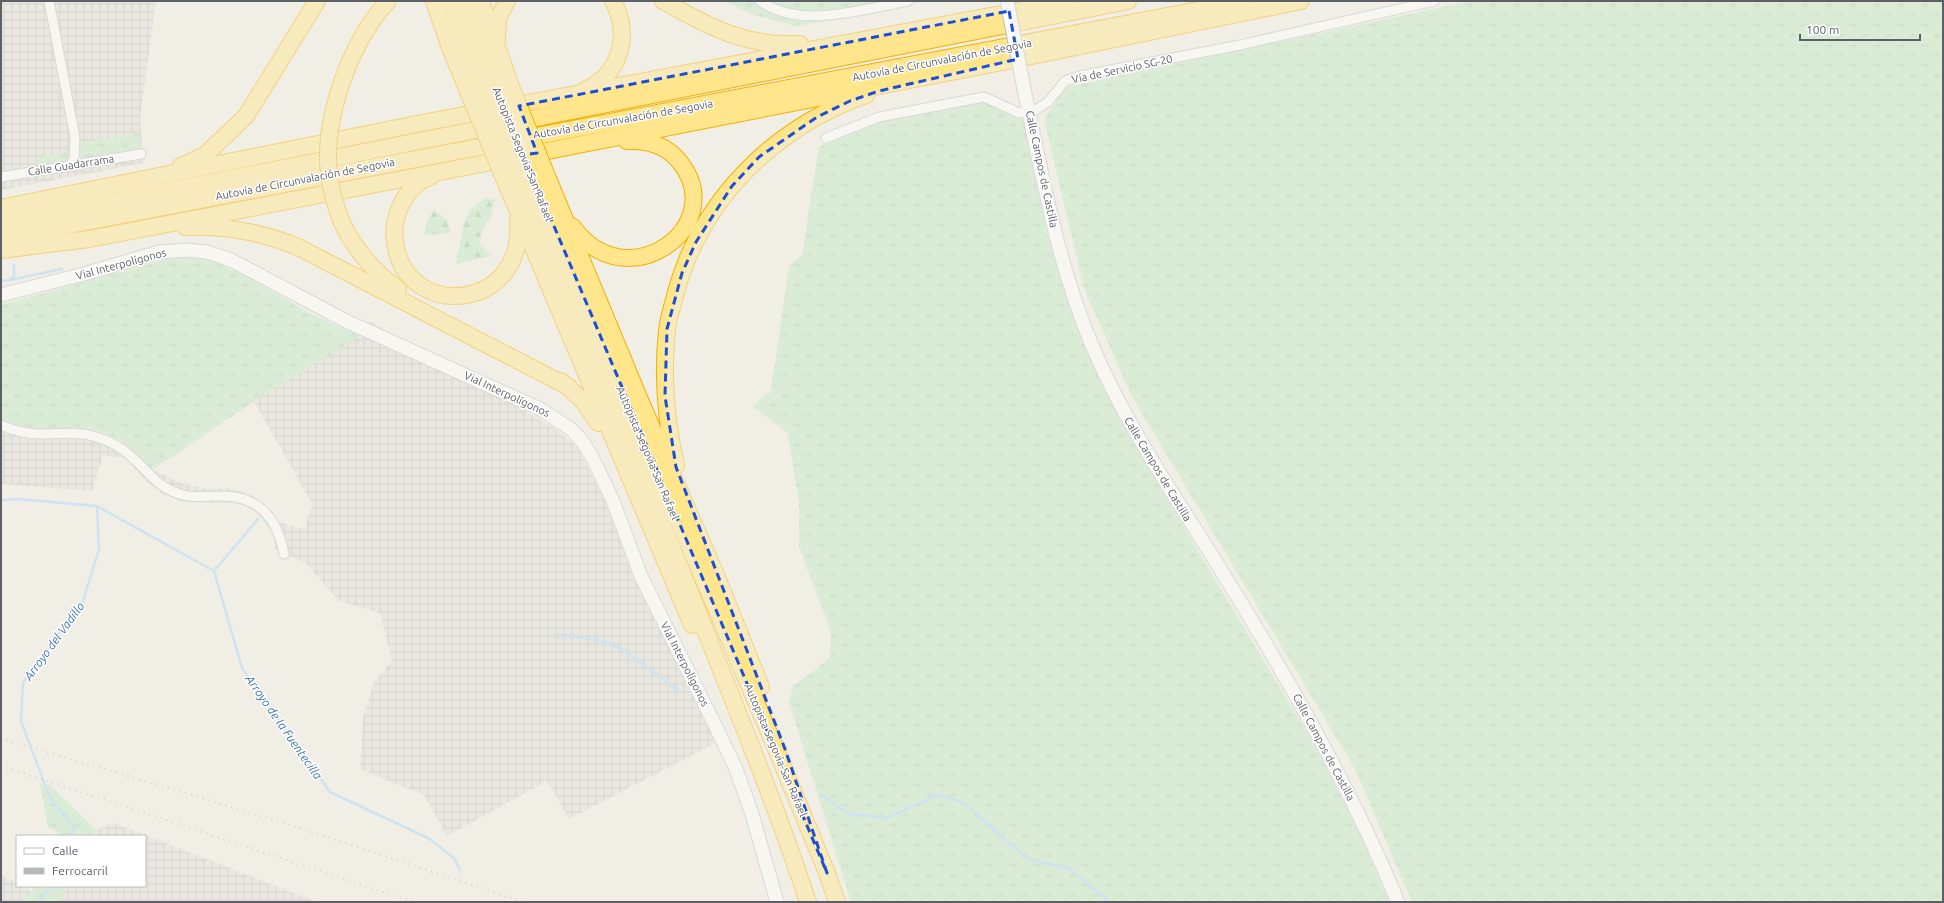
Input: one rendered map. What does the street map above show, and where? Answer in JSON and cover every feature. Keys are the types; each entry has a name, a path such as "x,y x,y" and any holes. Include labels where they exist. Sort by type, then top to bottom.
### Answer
{"highway":[{"path":"36,201 173,169 205,155 246,116 317,1"},
{"path":"388,1 364,34 350,60 332,113 328,141 328,169 332,194 342,223 363,258 381,276 396,288 425,307 548,372 569,388 591,411 644,513"},
{"path":"434,1 449,45 489,89 530,188 644,513 746,756 798,873"},
{"name":"Autopista Segovia-San Rafael","path":"451,1 530,188 827,873 837,902"},
{"name":"Autopista Segovia-San Rafael","path":"466,1 482,52 489,89"},
{"path":"481,1 503,65"},
{"path":"489,89 503,65 497,44 497,29 501,10 507,1"},
{"path":"551,100 587,89 599,82 610,72 622,48 621,20 613,1"},
{"path":"663,1 736,37 767,44 800,44 885,36"},
{"path":"1,208 417,124 551,100 1070,1"},
{"name":"Autovía de Circunvalación de Segovia","path":"1,224 578,112 769,72 1128,1"},
{"name":"Autovía de Circunvalación de Segovia","path":"1,238 585,126 1019,46 1246,1"},
{"path":"1,250 88,239 142,229 996,63 1301,1"},
{"path":"827,873 785,749 676,468 670,440 665,396 667,329 682,273 696,242 712,213 732,186 759,157 787,135 817,116 850,101 879,91 996,63"},
{"path":"530,188 557,200 567,219 586,242 602,251 624,258 644,257 667,247 682,231 689,216 693,198 689,177 682,164 670,152 653,143 643,141 580,144"},
{"path":"455,169 426,178 410,191 397,214 394,227 397,253 402,266 413,280 440,294 466,295 486,289 502,277 514,257 518,238 518,217 530,188"},
{"name":"Autopista Segovia-San Rafael","path":"530,188 612,402 700,615 808,902"},
{"path":"557,200 640,400 719,582"},
{"path":"142,229 193,227 225,228 256,233 283,240 314,254 569,388"}],"main road":[{"name":"Calle Campos de Castilla","path":"1007,1 1024,89 1055,231 1075,303 1111,386 1154,463 1251,619 1296,696 1364,823 1398,902"},
{"name":"Vial Interpolígonos","path":"1,295 84,274 160,252 186,250 207,252 231,260 346,321 540,409 571,429 582,441 592,457 613,501 641,576 736,769 752,814 777,902"}],"street":[{"path":"49,1 75,136 74,160 71,164"},
{"path":"760,1 776,10 809,16 826,15 908,1"},
{"name":"Vía de Servicio SG-20","path":"1029,111 1038,109 1048,102 1066,81 1080,76 1232,46 1434,1"},
{"path":"826,138 879,117 912,109 984,97 1019,113 1029,111"},
{"name":"Calle Guadarrama","path":"1,177 71,164 141,154"},
{"path":"1,425 16,431 31,434 74,433 95,436 106,440 127,453 151,477 165,488 179,494 193,497 224,496 244,499 264,512 273,521 281,536 284,554"}],"highlighted area":[{"path":"1009,11 1018,59 879,91 850,101 817,117 759,157 732,186 696,242 682,273 667,329 665,396 676,467 785,749 827,873 524,155 537,153 519,106"}],"shaded area":[{"path":"1,1 156,1 140,119 144,163 1,190"},
{"path":"370,321 557,430 577,447 727,737 569,819 547,781 447,836 424,795 360,769 363,717 374,682 392,661 380,613 339,601 305,562 276,550 274,535 260,516 247,506 233,503 183,502 163,494 146,481 126,459 103,455 92,491 1,484 1,418 11,423 57,429 79,428 102,432 129,446 145,459 153,470 184,484 209,489 227,488 250,494 279,522 305,530 312,504 254,401"},
{"path":"114,823 145,835 94,835 96,830"},
{"path":"146,835 317,902 59,902 66,887 146,887"},
{"path":"1,874 16,883 16,887 23,887 53,902 1,902"}],"green space":[{"path":"725,1 926,1 796,26 751,14"},
{"path":"1471,1 1943,1 1943,902 1412,902 1355,769 1132,397 1084,288 1044,119 1066,87"},
{"path":"985,103 1025,120 1046,230 1077,323 1121,422 1315,746 1362,838 1389,902 851,902 789,702 793,686 830,657 831,633 799,546 799,503 788,433 752,406 771,391 789,266 802,255 819,147 864,123 961,104"},
{"path":"139,133 141,148 80,158 81,143"},
{"path":"71,150 68,160 35,165 40,156 64,153 64,151"},
{"path":"485,198 495,200 490,219 484,226 479,244 492,256 456,264 464,222 470,210"},
{"path":"434,210 447,220 451,233 424,235 427,221"},
{"path":"186,256 210,259 249,278 313,315 360,336 259,398 152,470 130,447 120,440 100,431 78,428 30,428 11,423 1,418 1,305 163,260"},
{"path":"40,783 51,786 96,830 94,835 57,835 58,833 48,827"},
{"path":"34,887 66,887 59,902 22,902"}],"waterway":[{"path":"1,281 10,280 14,276 14,265"},
{"path":"10,280 62,269"},
{"name":"Arroyo de la Fuentecilla","path":"1,500 18,499 97,506 214,571 242,668 330,792 430,839 455,859 460,870"},
{"name":"Arroyo del Vadillo","path":"71,835 74,828 50,798 21,721 23,683 83,601 99,549 97,507"},
{"path":"214,571 258,519"},
{"path":"557,634 601,641 622,649 678,690"},
{"path":"821,795 849,814 887,818 938,795 962,802 1028,859 1070,869 1110,902"},
{"name":"Arroyo del Vadillo","path":"39,902 50,887"}],"railway":[{"path":"1,739 264,817 523,902"},
{"path":"1,766 413,902"}]}
